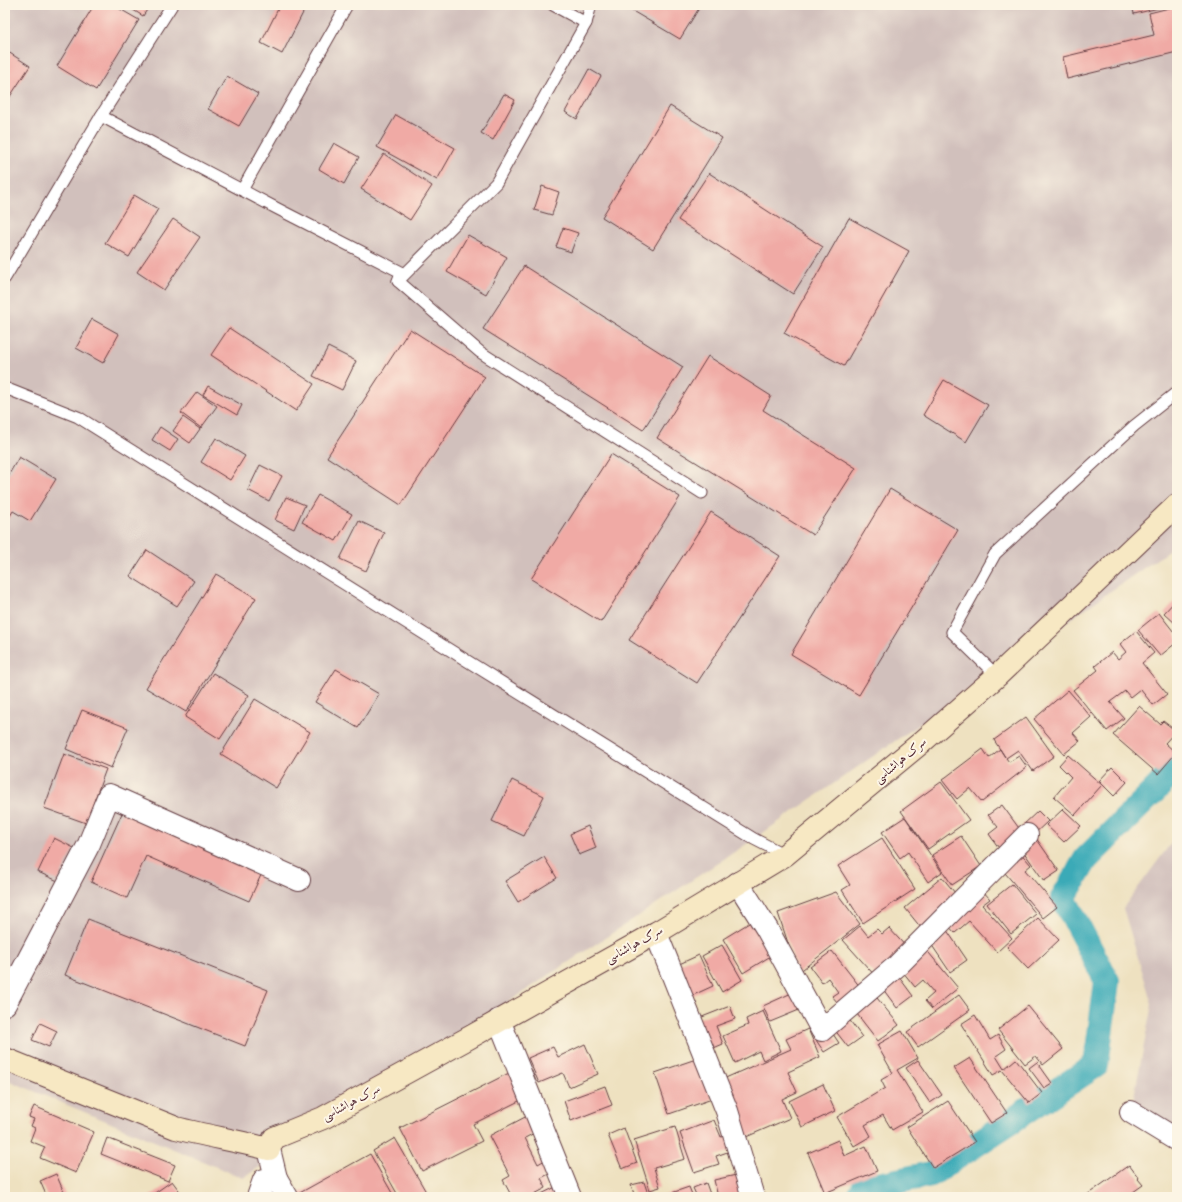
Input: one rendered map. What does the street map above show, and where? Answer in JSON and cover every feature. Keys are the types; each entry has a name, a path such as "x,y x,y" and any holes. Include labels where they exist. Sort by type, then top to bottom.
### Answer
{"street":[{"name":"سرک هواشناسی","path":"269,1149 274,1138 323,1118 465,1040 656,933 785,855 922,742 997,676 1177,505"},
{"path":"5,1004 89,844 109,795 299,880"},
{"path":"738,883 767,929 822,1030 898,965 1027,836"},
{"path":"656,933 727,1111 753,1197"},
{"path":"500,1020 570,1197"},
{"path":"5,1058 176,1128 205,1136 238,1141 269,1149 276,1178 286,1197"},
{"path":"1132,1112 1177,1140"},
{"path":"258,1197 264,1180 276,1178"}],"lane":[{"path":"5,278 101,116 172,5"},
{"path":"242,190 347,5"},
{"path":"553,5 586,23"},
{"path":"398,281 496,183 586,23 591,5"},
{"path":"101,116 402,272 398,281"},
{"path":"398,281 480,352 702,493"},
{"path":"5,388 78,417 754,839 785,855"},
{"path":"997,676 952,632 995,554 1134,426 1177,392"}],"shaded area":[{"path":"5,5 1177,5 1177,545 754,839 243,1178 5,1079"},
{"path":"1177,835 1177,1140 1131,1112 1152,1004 1123,908"}],"building":[{"path":"94,5 113,5 139,20 96,90 57,66"},
{"path":"125,5 150,5 143,16"},
{"path":"280,5 307,5 282,54 261,43"},
{"path":"632,5 701,5 680,39 629,9"},
{"path":"1132,5 1167,5 1167,6 1134,14"},
{"path":"1177,6 1177,52 1067,79 1063,57 1154,35 1149,13"},
{"path":"5,50 30,66 7,101 5,100"},
{"path":"589,69 601,76 577,119 565,112"},
{"path":"227,76 258,94 239,126 208,109"},
{"path":"504,94 515,100 493,140 481,133"},
{"path":"670,106 722,138 653,249 602,217"},
{"path":"396,115 455,148 437,180 377,147"},
{"path":"334,143 359,157 344,184 319,169"},
{"path":"384,154 432,186 410,220 361,189"},
{"path":"709,173 823,247 793,294 678,220"},
{"path":"542,186 559,192 552,215 534,210"},
{"path":"134,195 158,209 129,257 105,243"},
{"path":"849,218 909,251 844,366 784,333"},
{"path":"173,219 200,237 164,290 137,272"},
{"path":"563,228 578,233 571,252 556,247"},
{"path":"468,235 507,257 486,294 447,272"},
{"path":"524,266 683,367 643,430 483,329"},
{"path":"92,319 119,334 103,363 76,348"},
{"path":"229,328 314,384 296,411 211,355"},
{"path":"410,329 485,377 401,505 327,457"},
{"path":"328,347 356,361 342,390 313,376"},
{"path":"708,356 771,396 763,410 856,468 813,535 657,438"},
{"path":"944,380 988,405 966,442 923,415"},
{"path":"208,386 242,405 237,415 203,395"},
{"path":"197,392 217,406 201,428 181,413"},
{"path":"183,417 200,429 190,443 173,431"},
{"path":"160,427 178,439 170,451 152,440"},
{"path":"216,438 245,456 230,480 201,462"},
{"path":"611,454 680,497 601,622 531,579"},
{"path":"19,457 56,479 30,521 13,511 5,524 5,481"},
{"path":"260,465 282,476 269,501 248,490"},
{"path":"890,489 958,530 859,695 791,654"},
{"path":"318,495 352,514 336,541 302,522"},
{"path":"286,497 305,505 294,529 275,520"},
{"path":"711,512 780,556 697,683 629,640"},
{"path":"359,521 384,533 366,571 340,559"},
{"path":"147,550 194,581 177,606 130,576"},
{"path":"216,574 256,598 186,712 146,688"},
{"path":"1177,599 1177,625 1164,613"},
{"path":"1159,613 1177,636 1177,642 1160,656 1138,630"},
{"path":"1136,631 1154,653 1142,663 1167,694 1153,705 1140,689 1130,697 1125,691 1110,702 1124,718 1107,731 1073,690 1098,670 1095,666 1112,652 1118,659 1126,652 1120,644"},
{"path":"336,669 379,694 358,728 315,702"},
{"path":"213,673 249,695 220,739 185,717"},
{"path":"1068,690 1091,717 1073,733 1080,741 1064,754 1034,719"},
{"path":"255,699 310,732 276,788 221,754"},
{"path":"1139,706 1160,724 1163,721 1176,731 1165,743 1176,753 1158,774 1113,735"},
{"path":"82,710 128,728 111,768 66,749"},
{"path":"1026,717 1054,756 1033,771 1018,750 1006,758 1009,762 1019,756 1027,767 982,802 970,788 957,799 942,780 983,749 989,758 1000,749 994,740"},
{"path":"64,754 106,769 86,823 44,808"},
{"path":"1068,755 1102,785 1075,815 1054,797 1071,777 1059,765"},
{"path":"1112,767 1127,782 1114,796 1099,781"},
{"path":"512,780 544,796 524,836 492,821"},
{"path":"941,782 969,820 928,849 901,811"},
{"path":"1002,805 1024,835 1001,851 989,834 998,827 988,815"},
{"path":"1063,809 1081,826 1064,842 1046,825"},
{"path":"123,811 262,873 249,901 146,856 127,898 91,882"},
{"path":"1038,811 1048,821 1031,837 1022,826"},
{"path":"905,817 942,872 928,882 908,852 900,858 882,832"},
{"path":"588,826 596,848 579,855 570,834"},
{"path":"961,836 981,866 952,885 932,855"},
{"path":"54,838 74,848 58,881 38,872"},
{"path":"882,838 915,889 863,923 842,890 850,885 838,866"},
{"path":"1036,838 1059,871 1044,881 1021,848"},
{"path":"1019,851 1031,865 1025,870 1057,907 1043,918 1000,867"},
{"path":"544,857 557,878 518,902 505,881"},
{"path":"942,877 960,899 922,929 905,908"},
{"path":"1012,884 1036,914 1011,934 987,904"},
{"path":"981,889 990,899 982,905 1012,938 997,952 969,921 955,933 945,922"},
{"path":"836,892 860,924 798,973 778,913"},
{"path":"1038,918 1059,940 1028,969 1007,947"},
{"path":"88,919 268,990 245,1046 65,975"},
{"path":"754,920 774,954 743,973 723,939"},
{"path":"860,926 868,936 877,929 882,934 889,928 909,950 877,978 843,940"},
{"path":"946,929 967,960 950,972 929,941"},
{"path":"722,945 742,980 722,992 702,956"},
{"path":"924,947 958,988 932,1009 925,1001 934,993 923,980 915,987 899,967"},
{"path":"832,951 864,992 843,1009 832,996 838,992 828,978 822,983 810,967"},
{"path":"699,955 713,986 689,997 675,966"},
{"path":"896,973 913,996 897,1008 880,985"},
{"path":"796,991 804,1008 770,1022 763,1006"},
{"path":"959,995 970,1010 918,1047 907,1032"},
{"path":"877,998 899,1025 878,1041 857,1014"},
{"path":"730,1006 735,1019 716,1026 723,1044 709,1050 697,1019"},
{"path":"1028,1006 1063,1049 1043,1065 1036,1056 1025,1064 998,1030"},
{"path":"763,1011 781,1051 763,1060 759,1051 735,1063 723,1036 748,1025 746,1019"},
{"path":"975,1015 990,1040 998,1035 1006,1049 996,1056 1004,1069 1016,1059 1042,1093 1029,1103 1002,1070 993,1075 961,1024"},
{"path":"848,1018 862,1037 848,1047 834,1029"},
{"path":"40,1023 57,1031 49,1047 32,1040"},
{"path":"808,1029 820,1057 788,1072 797,1092 782,1099 790,1118 746,1137 721,1080 791,1049 786,1039"},
{"path":"831,1031 839,1043 824,1052 816,1040"},
{"path":"902,1031 918,1058 897,1070 923,1112 892,1130 883,1115 865,1125 871,1136 854,1146 837,1117 885,1088 881,1080 893,1073 877,1045"},
{"path":"585,1044 598,1074 569,1087 563,1073 539,1083 528,1058 553,1047 558,1057"},
{"path":"699,1058 712,1099 669,1114 655,1073"},
{"path":"970,1058 1007,1113 991,1123 954,1068"},
{"path":"918,1060 942,1095 930,1103 906,1068"},
{"path":"1037,1062 1052,1083 1044,1088 1029,1068"},
{"path":"515,1070 529,1096 473,1124 482,1141 422,1171 400,1128"},
{"path":"823,1084 835,1111 802,1127 789,1101"},
{"path":"605,1086 612,1105 571,1121 564,1101"},
{"path":"948,1101 975,1142 933,1168 907,1127"},
{"path":"34,1106 94,1132 76,1173 40,1158 45,1147 30,1141 35,1128 31,1126 34,1119 29,1117"},
{"path":"529,1115 538,1131 525,1138 538,1164 545,1160 551,1173 541,1178 546,1188 529,1197 512,1197 503,1180 510,1176 489,1136"},
{"path":"714,1120 721,1137 731,1133 736,1149 716,1156 719,1164 694,1172 680,1133"},
{"path":"675,1127 685,1159 654,1168 660,1187 650,1190 634,1140"},
{"path":"624,1128 637,1163 622,1169 608,1135"},
{"path":"107,1138 175,1165 168,1181 101,1154"},
{"path":"395,1138 429,1197 399,1197 373,1151"},
{"path":"838,1140 844,1156 866,1146 877,1171 825,1193 808,1153"},
{"path":"370,1154 392,1193 384,1197 297,1197 296,1195"},
{"path":"1129,1165 1143,1185 1126,1197 1084,1197"},
{"path":"745,1173 751,1197 737,1197 736,1194 726,1197 718,1197 714,1180"},
{"path":"56,1174 66,1197 47,1197 40,1181"},
{"path":"172,1181 184,1197 149,1197"},
{"path":"644,1182 649,1197 635,1197 631,1185"},
{"path":"706,1183 711,1197 697,1197 693,1188"},
{"path":"560,1185 566,1197 535,1197"},
{"path":"689,1187 693,1197 660,1197"}],"waterway":[{"path":"859,1197 864,1188 931,1174 1096,1065 1107,981 1063,898 1086,859 1175,770 1177,762"}]}
